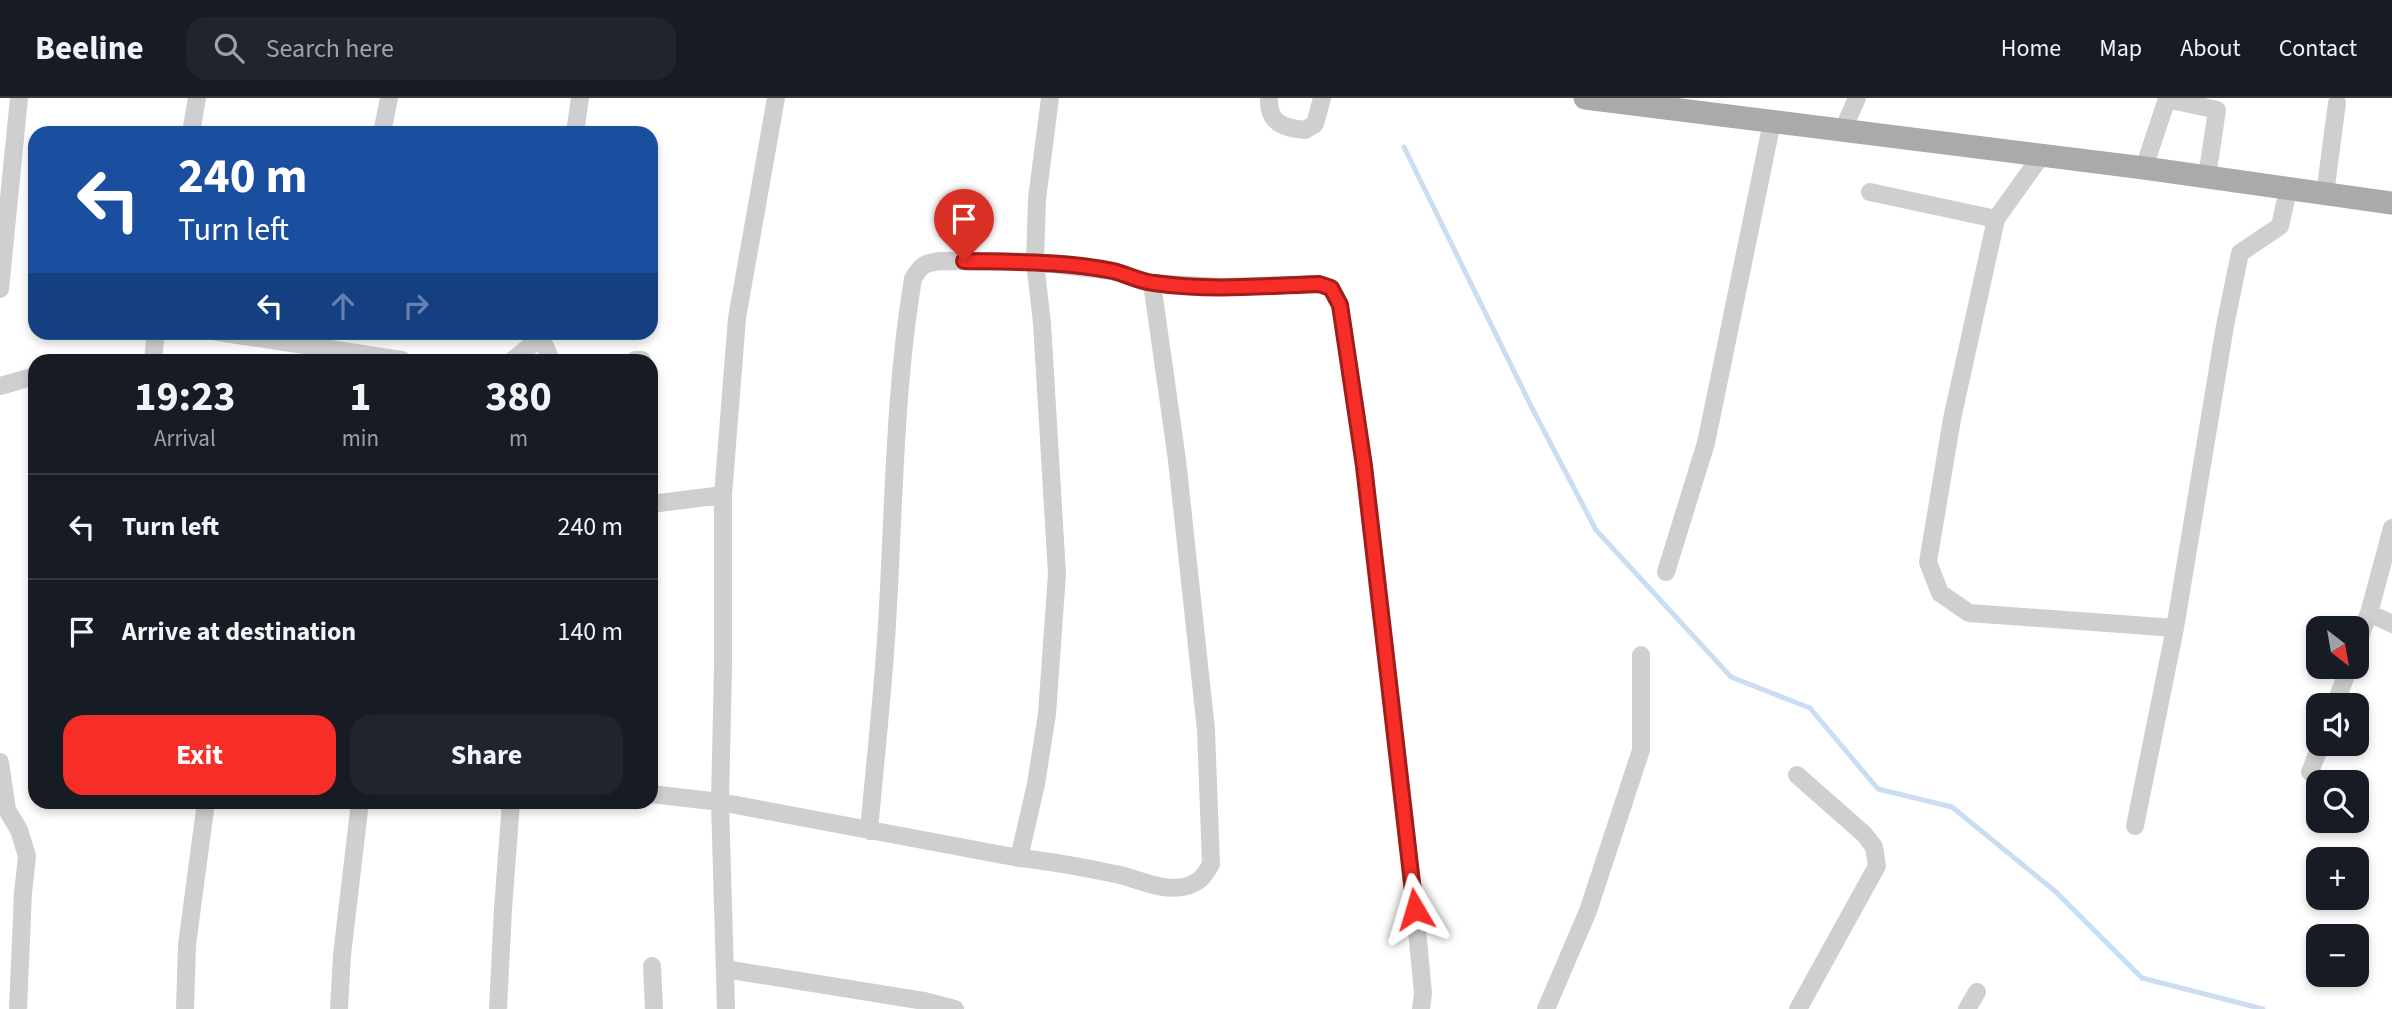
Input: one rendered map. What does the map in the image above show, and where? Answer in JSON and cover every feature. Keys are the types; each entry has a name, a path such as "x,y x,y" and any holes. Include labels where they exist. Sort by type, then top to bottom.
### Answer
{"main road":[{"path":"1585,98 2144,168 2392,203"}],"street":[{"path":"0,289 19,98"},
{"path":"192,126 197,98"},
{"path":"383,126 389,98"},
{"path":"576,126 580,98"},
{"path":"726,1009 720,802 723,495 737,318 776,98"},
{"path":"1019,858 1036,784 1047,713 1057,574 1042,323 1034,262 1037,199 1050,98"},
{"path":"1269,98 1272,117 1281,124 1305,130 1315,124 1322,98"},
{"path":"1843,130 1857,98"},
{"path":"2144,168 2167,99 2217,110 2207,177"},
{"path":"2325,194 2337,103"},
{"path":"1666,572 1706,443 1772,122"},
{"path":"2041,156 1996,219 1952,419 1928,562 1940,593 1969,613 2175,628"},
{"path":"2136,826 2175,628 2225,326 2240,253 2280,226 2288,190"},
{"path":"1870,192 1996,219"},
{"path":"869,831 887,626 897,416 905,330 913,279 925,263 1034,262 1112,271 1152,283 1220,287 1319,284 1331,288 1340,305 1364,466 1415,909 1423,993 1422,1009"},
{"path":"658,795 720,802 1019,858 1060,862 1158,886 1181,888 1198,883 1205,876 1211,864 1206,730 1177,460 1152,283"},
{"path":"256,340 322,354 342,341 383,354"},
{"path":"520,354 535,340"},
{"path":"0,386 28,378"},
{"path":"658,503 723,495"},
{"path":"2368,616 2392,528"},
{"path":"2369,612 2392,624"},
{"path":"1546,1009 1588,911 1641,750 1641,655"},
{"path":"0,762 4,810 19,830 27,856 18,1009"},
{"path":"1797,775 1864,834 1874,847 1877,866 1798,1009"},
{"path":"185,1009 187,945 205,809"},
{"path":"339,1009 342,955 359,809"},
{"path":"498,1009 511,809"},
{"path":"652,966 654,1009"},
{"path":"725,969 925,1001 955,1009"},
{"path":"1967,1009 1977,992"}],"waterway":[{"path":"1404,147 1532,408 1596,530 1731,677 1810,708 1878,789 1952,807 2056,892 2142,978 2263,1009"}],"route":[{"path":"964,261 1034,262 1112,271 1152,283 1220,287 1319,284 1331,288 1340,305 1364,466 1415,909"}]}
